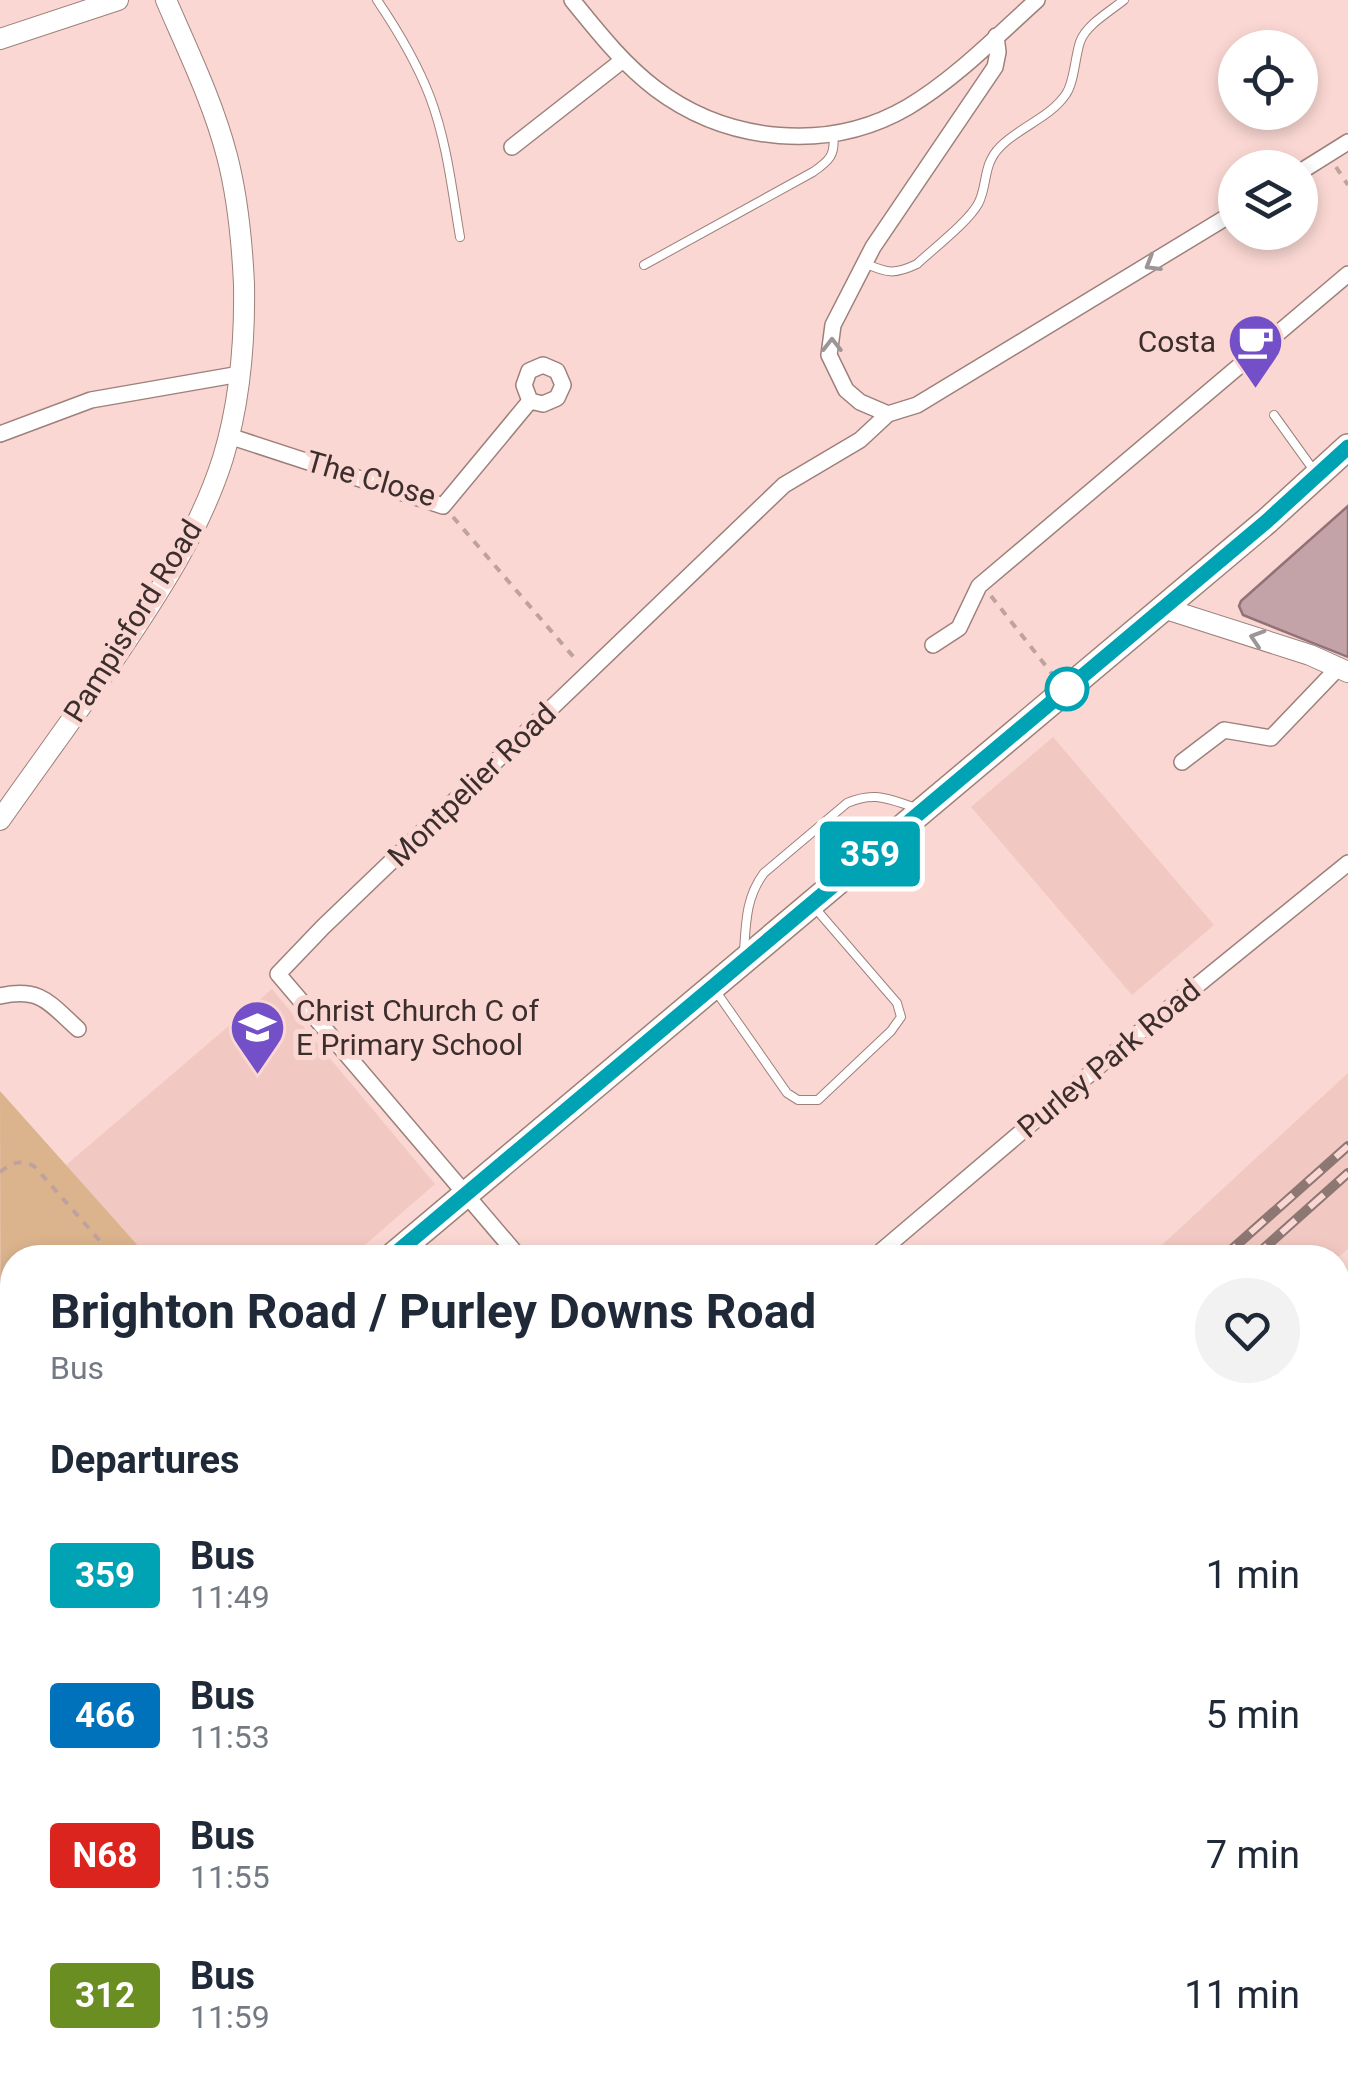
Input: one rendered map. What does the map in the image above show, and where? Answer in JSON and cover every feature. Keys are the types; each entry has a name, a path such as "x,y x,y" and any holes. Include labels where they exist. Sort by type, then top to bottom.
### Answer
{"main road":[{"path":"405,1245 1267,521 1348,447"}],"street":[{"path":"0,40 118,0"},
{"name":"Pampisford Road","path":"0,820 156,596 201,513 229,436 240,374 244,316 243,265 233,180 206,95 166,0"},
{"path":"574,1 623,60 676,103 709,120 743,130 804,137 871,124 908,107 1037,0"},
{"path":"888,414 860,402 846,390 829,355 832,325 864,262 995,67 996,36"},
{"path":"512,148 623,60"},
{"path":"1318,161 1348,142"},
{"name":"Montpelier Road","path":"465,1194 278,974 784,485 860,440 888,414 917,404 1218,222"},
{"path":"933,645 959,628 982,584 1348,274"},
{"path":"0,434 91,400 240,374"},
{"name":"The Close","path":"229,436 443,506 530,401"},
{"path":"1163,608 1310,655 1343,670 1271,738 1224,730 1182,762"},
{"name":"Purley Park Road","path":"888,1245 1125,1044 1348,863"},
{"path":"0,996 31,992 78,1029"},
{"path":"465,1194 509,1245"}],"lane":[{"path":"377,0 415,63 431,99 449,169 460,236"},
{"path":"864,262 885,272 917,264 972,212 980,202 984,176 1000,146 1069,92 1081,38 1124,0"},
{"path":"644,265 813,172 832,157 833,134"},
{"path":"1274,415 1318,475"},
{"path":"743,960 748,904 756,883 847,803 874,796 923,810"},
{"path":"712,986 787,1093 798,1100 818,1100 901,1017 898,1004 811,904"}],"path":[{"path":"443,506 588,674"},
{"path":"982,584 1066,690"},
{"path":"0,1172 20,1161 28,1162 104,1245"}],"shaded area":[{"path":"1053,737 1214,925 1132,995 971,807"},
{"name":"Christ Church C of E Primary School","path":"272,989 435,1184 365,1245 137,1245 65,1166"},
{"path":"1348,1073 1348,1245 1162,1245"},
{"path":"0,1091 137,1245 0,1245"}],"building":[{"path":"1348,506 1348,657 1243,615 1241,601"}],"railway":[{"path":"1237,1245 1348,1146"},
{"path":"1268,1245 1348,1173"}],"bus line":[{"name":"359","path":"405,1245 1267,521 1348,447"}],"place":[{"name":"Costa","path":"1255,391"},
{"name":"Christ Church C of E Primary School","path":"257,1077"}]}
